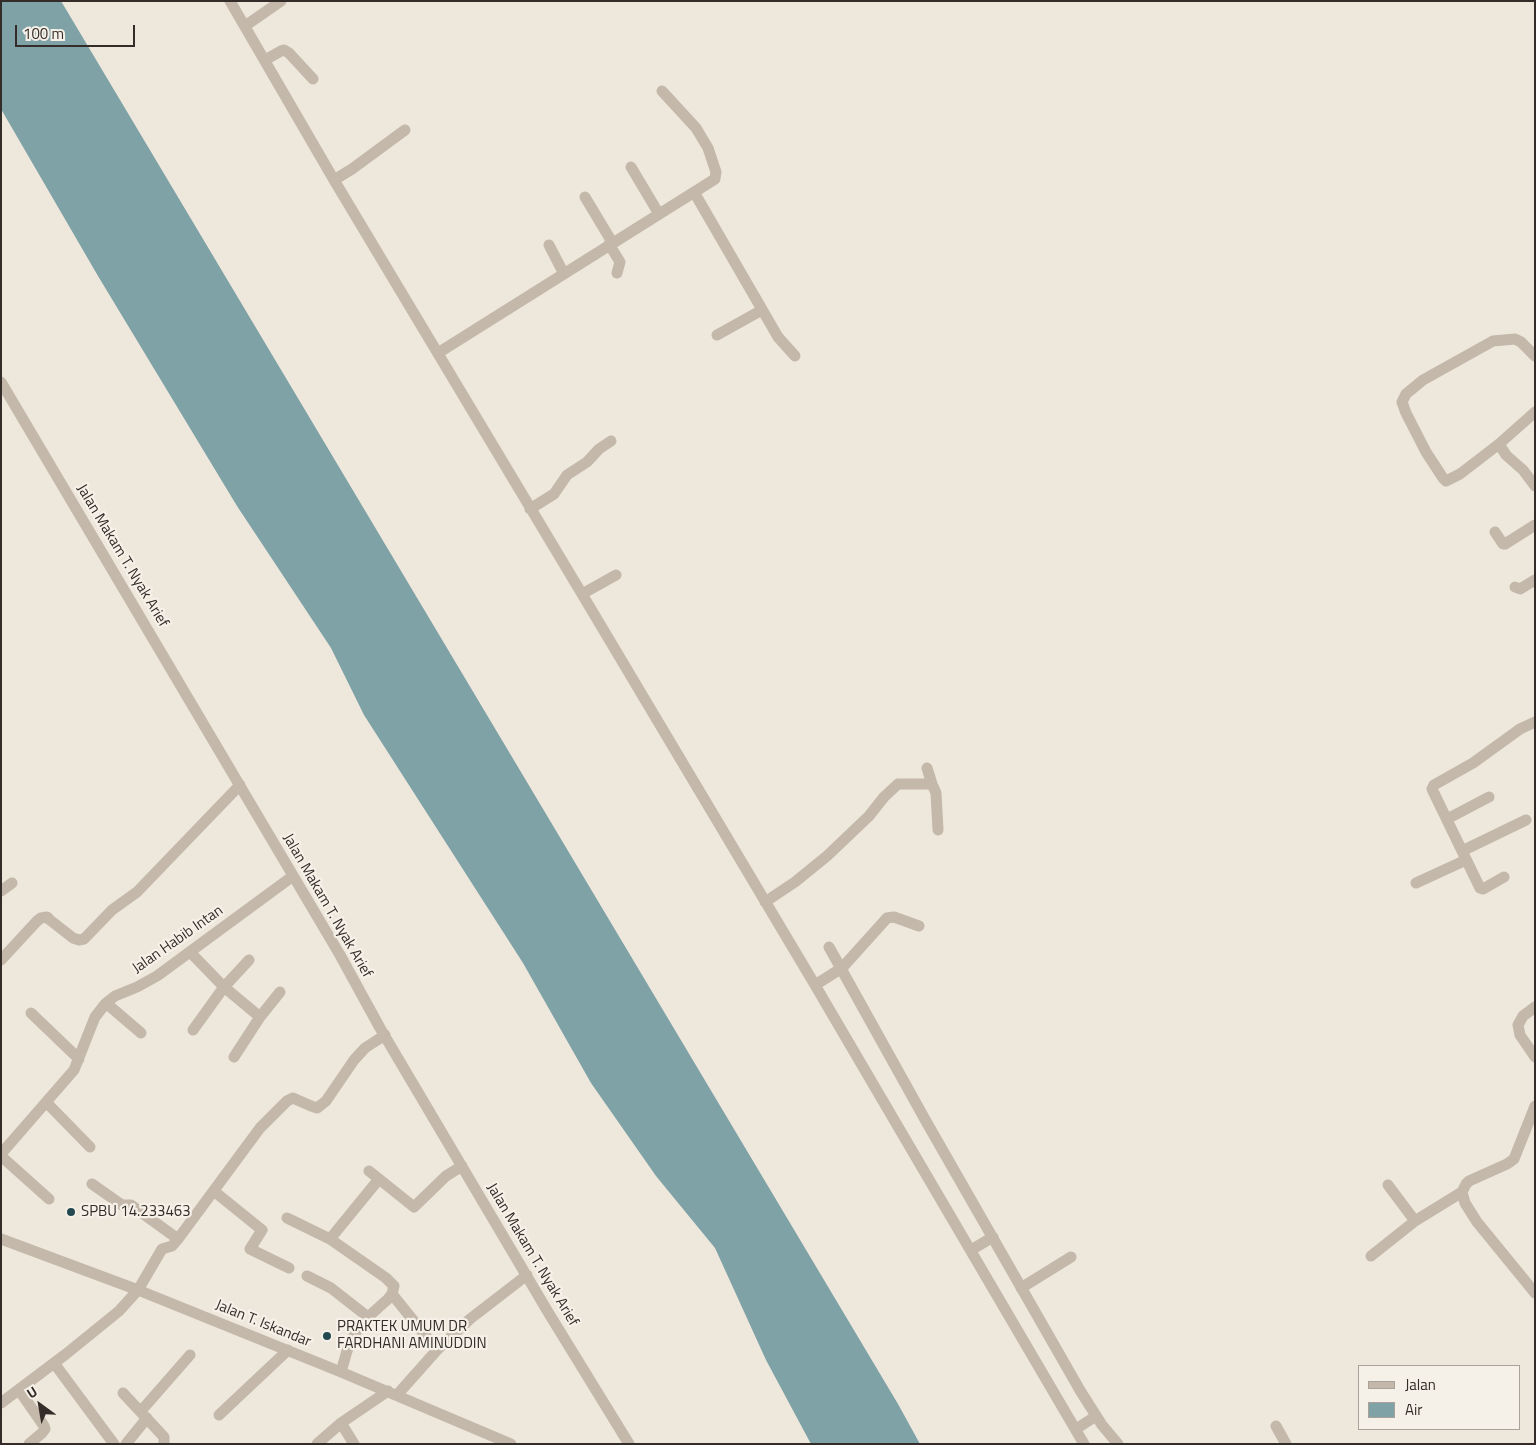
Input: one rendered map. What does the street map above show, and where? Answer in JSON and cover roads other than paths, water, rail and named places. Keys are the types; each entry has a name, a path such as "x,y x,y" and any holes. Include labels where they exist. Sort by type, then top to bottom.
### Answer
{"street":[{"path":"230,1 273,55 334,180 442,350 534,507 582,594 974,1248 1084,1444"},
{"path":"247,24 281,1"},
{"path":"273,55 284,50 313,79"},
{"path":"442,350 715,179 716,172 708,148 696,128 662,92"},
{"path":"334,180 348,172 405,130"},
{"path":"631,167 659,214"},
{"path":"694,192 778,337 794,356"},
{"path":"585,197 620,262 617,273"},
{"path":"549,245 564,274"},
{"path":"717,336 762,310"},
{"path":"1535,356 1521,342 1515,339 1493,341 1428,377 1409,390 1403,397 1403,407 1435,467 1446,481 1460,474 1499,444 1535,412"},
{"name":"Jalan Makam T. Nyak Arief","path":"1,382 240,785 548,1312 629,1444"},
{"path":"534,507 554,494 567,475 587,462 611,440"},
{"path":"1499,444 1506,455 1523,470 1535,486"},
{"path":"1495,532 1501,542 1505,544 1535,525"},
{"path":"582,594 612,578"},
{"path":"1515,587 1520,589 1535,580"},
{"path":"1504,877 1480,888 1432,789 1434,785 1473,763 1520,730 1535,722"},
{"path":"928,768 936,793 938,830"},
{"path":"765,902 827,856 869,816 884,797 898,784 932,784"},
{"path":"1,960 41,918 47,917 73,938 84,939 112,910 137,892 240,785"},
{"path":"1447,819 1489,797"},
{"path":"1416,882 1526,820"},
{"name":"Jalan Habib Intan","path":"106,1003 115,996 137,988 157,976 293,876"},
{"path":"1,891 12,883"},
{"path":"817,984 840,969 886,918 894,917 919,926"},
{"path":"828,947 1021,1288 1096,1416 1112,1439 1118,1444"},
{"path":"190,952 224,987 260,1017"},
{"path":"193,1030 224,987 249,960"},
{"path":"234,1057 260,1017 280,992"},
{"path":"49,1199 1,1155 74,1070 96,1017 106,1003 141,1032"},
{"path":"1535,1007 1523,1016 1518,1025 1520,1035 1535,1058"},
{"path":"31,1013 79,1059"},
{"path":"1,1403 119,1311 138,1290 162,1249 172,1246 178,1239 260,1128 287,1101 293,1098 317,1108 326,1101 354,1060 365,1048 385,1035"},
{"path":"46,1102 90,1147"},
{"path":"1535,1106 1514,1159 1507,1164 1469,1180 1463,1187 1462,1192 1465,1203 1477,1222 1535,1293"},
{"path":"369,1171 414,1208 446,1176 462,1166"},
{"path":"330,1239 379,1179"},
{"path":"92,1184 122,1205 131,1205 178,1239"},
{"path":"1388,1185 1414,1220"},
{"path":"214,1192 262,1230 250,1249 289,1268"},
{"path":"1371,1256 1414,1220 1462,1192"},
{"path":"287,1218 330,1239 394,1286 392,1294 368,1317 355,1333 341,1372"},
{"path":"974,1248 992,1238"},
{"name":"Jalan T. Iskandar","path":"1,1239 138,1290 288,1350 511,1444"},
{"path":"1021,1288 1071,1257"},
{"path":"317,1444 341,1423 392,1393 470,1319 527,1275"},
{"path":"307,1276 331,1288 368,1317"},
{"path":"392,1294 437,1350"},
{"path":"219,1415 288,1350"},
{"path":"126,1444 144,1415 190,1355"},
{"path":"54,1363 114,1444"},
{"path":"19,1390 44,1426 42,1433 29,1444"},
{"path":"123,1393 164,1437 164,1444"},
{"path":"1076,1429 1096,1416"},
{"path":"341,1423 354,1444"},
{"path":"1276,1426 1286,1444"}],"water":[{"path":"1,1 61,1 898,1404 920,1444 811,1444 766,1360 715,1248 656,1176 591,1083 523,963 364,715 331,648 237,506 98,276 1,109"}],"place":[{"name":"SPBU 14.233463","path":"71,1212"},
{"name":"PRAKTEK UMUM DR FARDHANI AMINUDDIN","path":"327,1336"}]}
